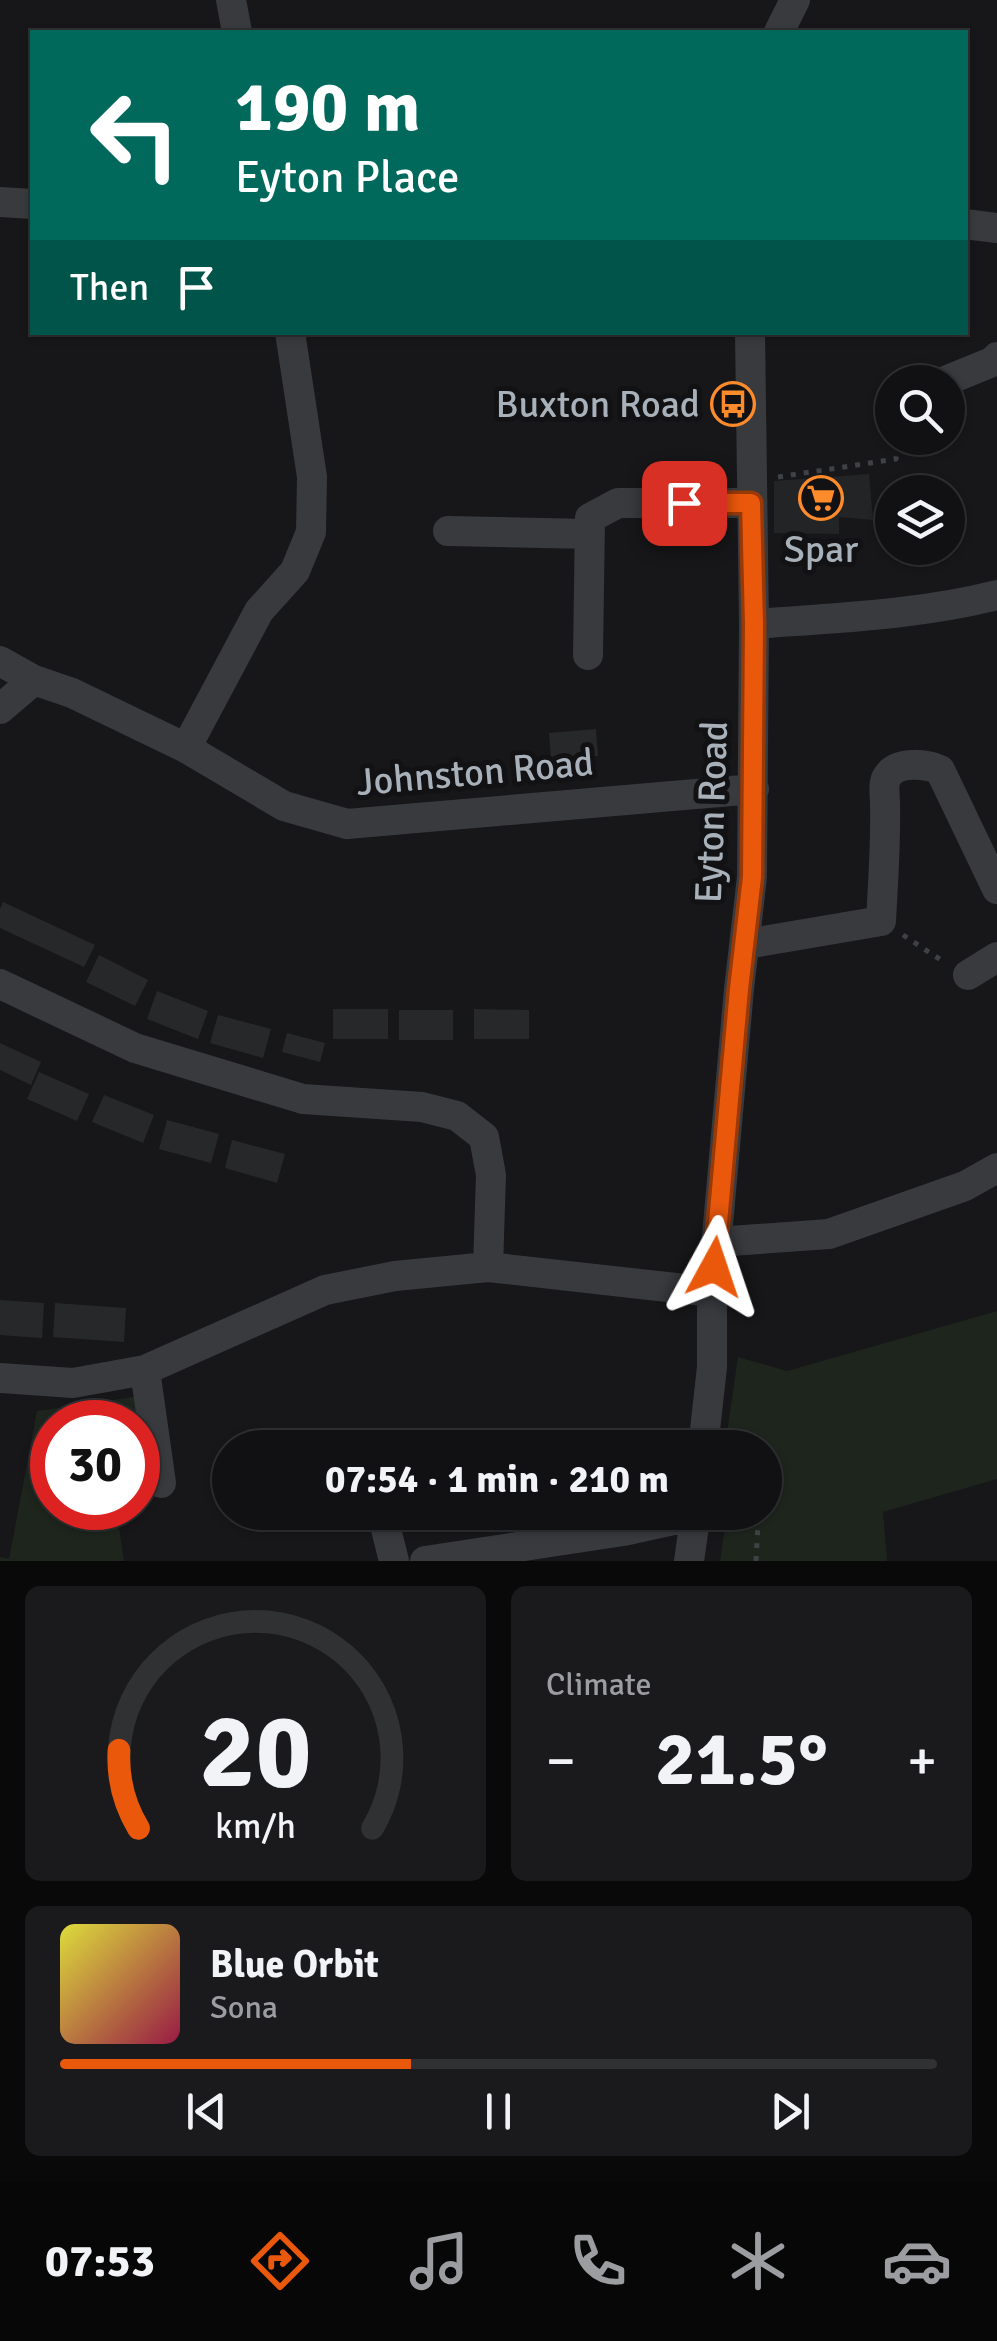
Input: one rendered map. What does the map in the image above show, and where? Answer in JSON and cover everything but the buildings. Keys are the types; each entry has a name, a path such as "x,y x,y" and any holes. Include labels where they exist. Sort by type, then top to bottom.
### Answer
{"street":[{"path":"231,0 237,30"},
{"path":"780,30 795,0"},
{"path":"0,202 30,204"},
{"path":"968,224 997,228"},
{"path":"186,748 259,611 295,572 312,532 312,477 290,335"},
{"name":"Eyton Road","path":"705,1430 712,1367 712,1292 752,877 750,335"},
{"path":"965,373 997,357"},
{"path":"588,655 590,518 618,503 751,492"},
{"path":"448,532 589,534"},
{"path":"754,624 907,612 997,595"},
{"name":"Johnston Road","path":"0,661 186,748 284,806 347,824 754,788"},
{"path":"0,709 34,680"},
{"path":"746,944 881,921 885,780 898,766 931,766 940,770 997,888"},
{"path":"968,975 997,957"},
{"path":"0,984 135,1048 303,1099 422,1106 457,1116 484,1137 491,1175 488,1267"},
{"path":"717,1242 829,1234 966,1186 997,1168"},
{"path":"0,1378 73,1383 145,1370 325,1290 395,1276 488,1267 712,1292"},
{"path":"145,1370 161,1482"},
{"path":"387,1530 394,1561"},
{"path":"425,1561 545,1530"},
{"path":"597,1530 631,1530"},
{"path":"689,1561 694,1530"}],"path":[{"path":"751,492 896,460 897,455"},
{"path":"881,921 948,964 960,961 968,975"},
{"path":"756,1561 758,1530"}],"shaded area":[{"path":"869,474 873,520 839,517 839,534 774,533 774,481"},
{"path":"997,1311 997,1479 883,1512 887,1561 720,1561 725,1530 782,1530 782,1430 727,1430 738,1357 787,1371"},
{"path":"30,1448 30,1530 119,1530 124,1561 0,1561 0,1557 9,1559"}],"place":[{"name":"Buxton Road","path":"733,404"},
{"name":"Spar","path":"821,498"}],"route":[{"path":"684,503 751,503 752,877 714,1267"}]}
